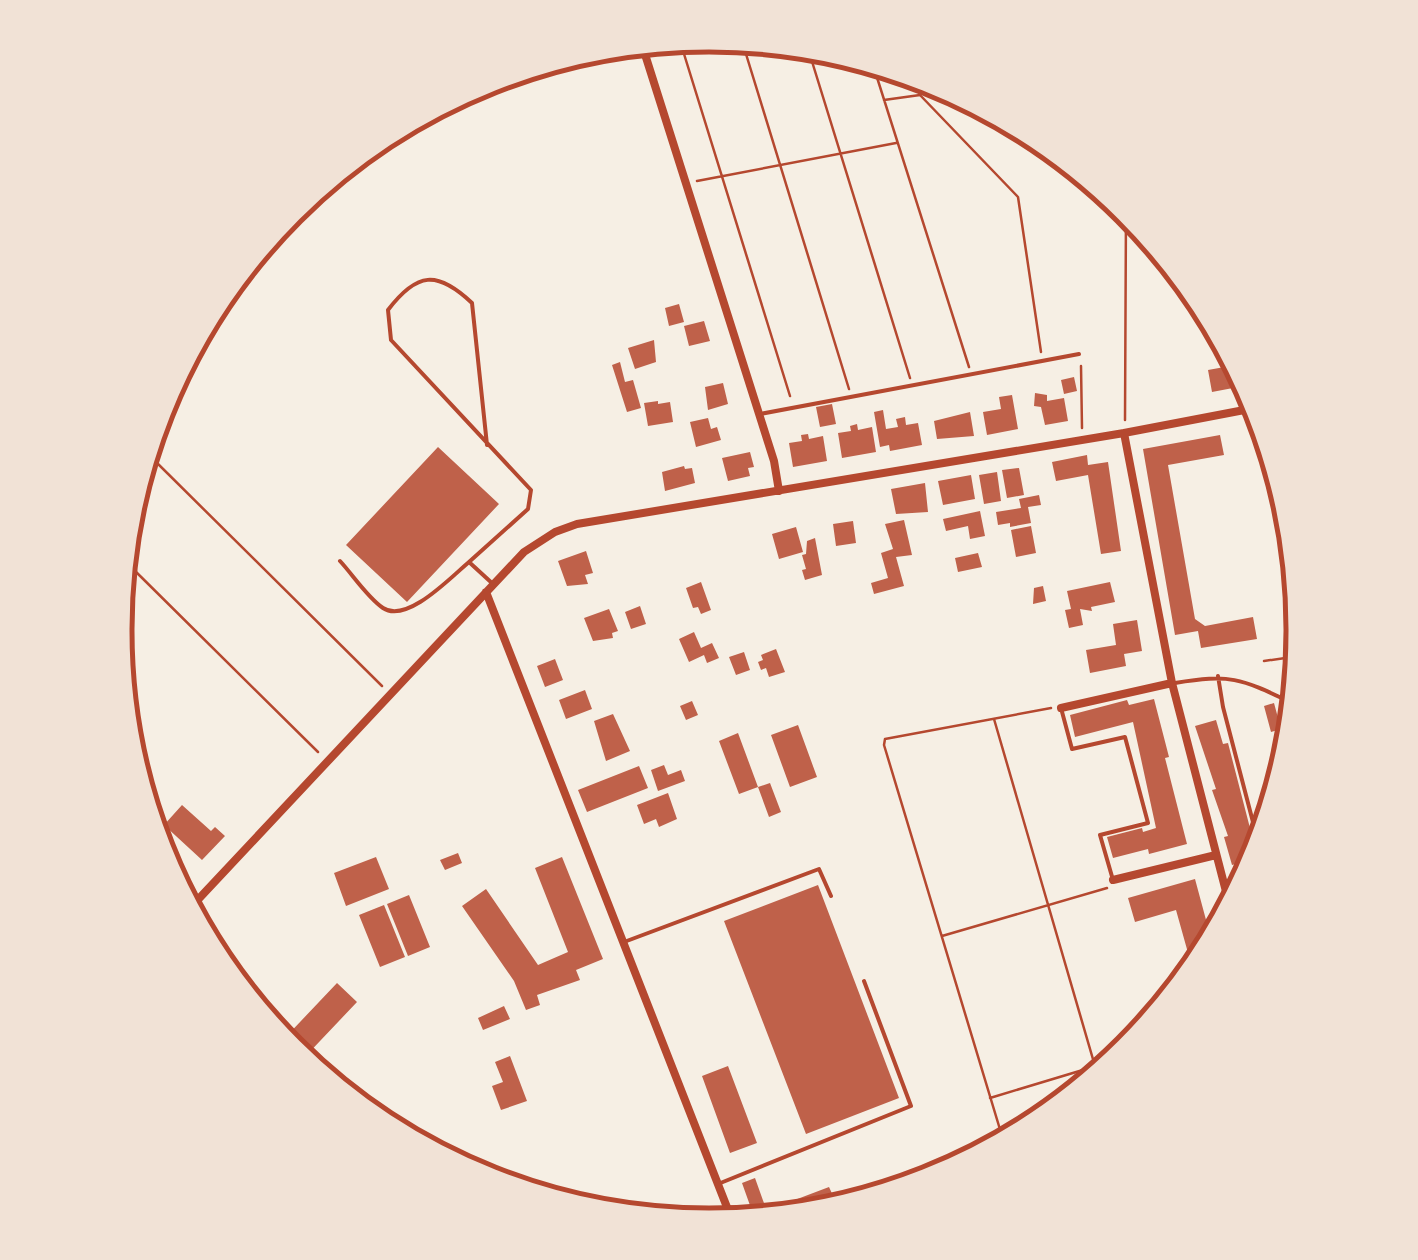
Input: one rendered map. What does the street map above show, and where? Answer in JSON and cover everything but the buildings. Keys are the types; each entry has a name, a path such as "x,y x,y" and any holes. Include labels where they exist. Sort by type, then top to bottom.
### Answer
{"street":[{"path":"646,56 774,461 779,490"},
{"path":"198,899 538,541 577,524 1243,410"},
{"path":"1124,433 1172,683 1225,889"},
{"path":"490,588 727,1207"},
{"path":"1061,708 1172,683"},
{"path":"1113,880 1216,855"}],"lane":[{"path":"340,561 384,609 396,613 410,610 528,509 532,500 531,490 487,445 391,340 388,310 407,285 428,280 453,285 472,303 487,445"},
{"path":"759,414 1080,354"},
{"path":"469,562 490,588"},
{"path":"1218,676 1253,823"},
{"path":"1172,683 1218,676 1251,683 1283,698"},
{"path":"1061,708 1072,749 1125,738 1148,823 1100,836 1113,880"},
{"path":"624,942 819,869 831,896"},
{"path":"718,1184 911,1106 864,981"}],"path":[{"path":"684,53 795,406"},
{"path":"746,54 851,395"},
{"path":"812,62 912,384"},
{"path":"877,78 971,373"},
{"path":"884,100 920,95 1018,197 1043,361"},
{"path":"686,185 780,163 897,143"},
{"path":"1124,433 1126,231"},
{"path":"1080,354 1082,440"},
{"path":"157,462 391,694"},
{"path":"135,571 328,762"},
{"path":"1264,661 1285,658"},
{"path":"1000,1129 884,745 886,739 1061,708"},
{"path":"994,718 1093,1061"},
{"path":"940,936 1110,888 1113,880"},
{"path":"989,1098 1083,1070"}]}
